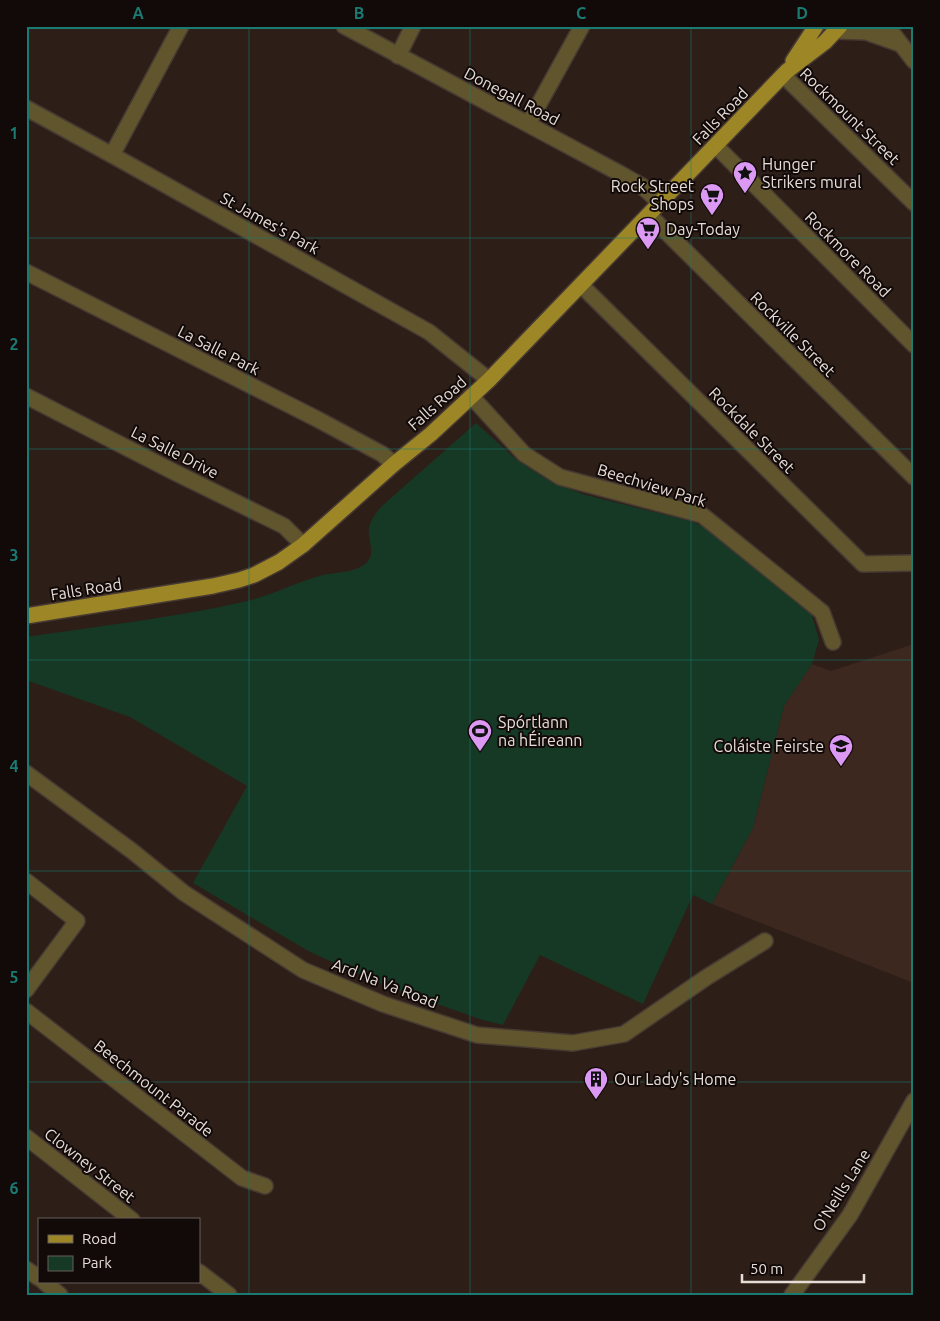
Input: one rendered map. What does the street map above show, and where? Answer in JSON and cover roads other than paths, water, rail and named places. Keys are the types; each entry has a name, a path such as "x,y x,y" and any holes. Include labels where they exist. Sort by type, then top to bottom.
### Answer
{"main road":[{"name":"Falls Road","path":"785,73 816,26"},
{"name":"Falls Road","path":"26,616 213,586 239,580 254,575 279,562 303,545 489,380 785,73 825,42 838,28"}],"street":[{"path":"112,155 181,26"},
{"name":"Donegall Road","path":"344,26 621,174 642,186 660,203"},
{"path":"398,56 413,26"},
{"path":"528,124 582,26"},
{"path":"887,26 914,62"},
{"path":"838,28 866,32 900,44"},
{"name":"Rockmount Street","path":"785,73 914,203"},
{"name":"St James's Park","path":"26,108 429,332 489,380"},
{"name":"Rockmore Road","path":"716,146 914,345"},
{"name":"Rockville Street","path":"648,215 914,477"},
{"name":"La Salle Park","path":"26,272 319,420 382,454 394,464"},
{"name":"Rockdale Street","path":"581,285 863,564 914,563"},
{"name":"La Salle Drive","path":"26,396 284,526 303,545"},
{"name":"Beechview Park","path":"472,396 524,454 560,476 702,515 822,612 833,642"},
{"name":"Ard Na Va Road","path":"26,773 132,851 184,893 303,970 383,1004 477,1036 573,1043 624,1034 765,940"},
{"path":"26,881 77,920 26,990"},
{"name":"Beechmount Parade","path":"26,1011 242,1178 265,1186"},
{"name":"O'Neills Lane","path":"792,1295 850,1215 914,1101"},
{"name":"Clowney Street","path":"26,1137 129,1218"},
{"path":"26,1269 38,1277"},
{"path":"200,1273 229,1295"},
{"path":"46,1284 60,1295"}],"place":[{"name":"Hunger Strikers mural","path":"745,194"},
{"name":"Rock Street Shops","path":"712,216"},
{"name":"Day-Today","path":"648,250"},
{"name":"Spórtlann na hÉireann","path":"480,752"},
{"name":"Coláiste Feirste","path":"841,767"},
{"name":"Our Lady's Home","path":"596,1100"}]}
